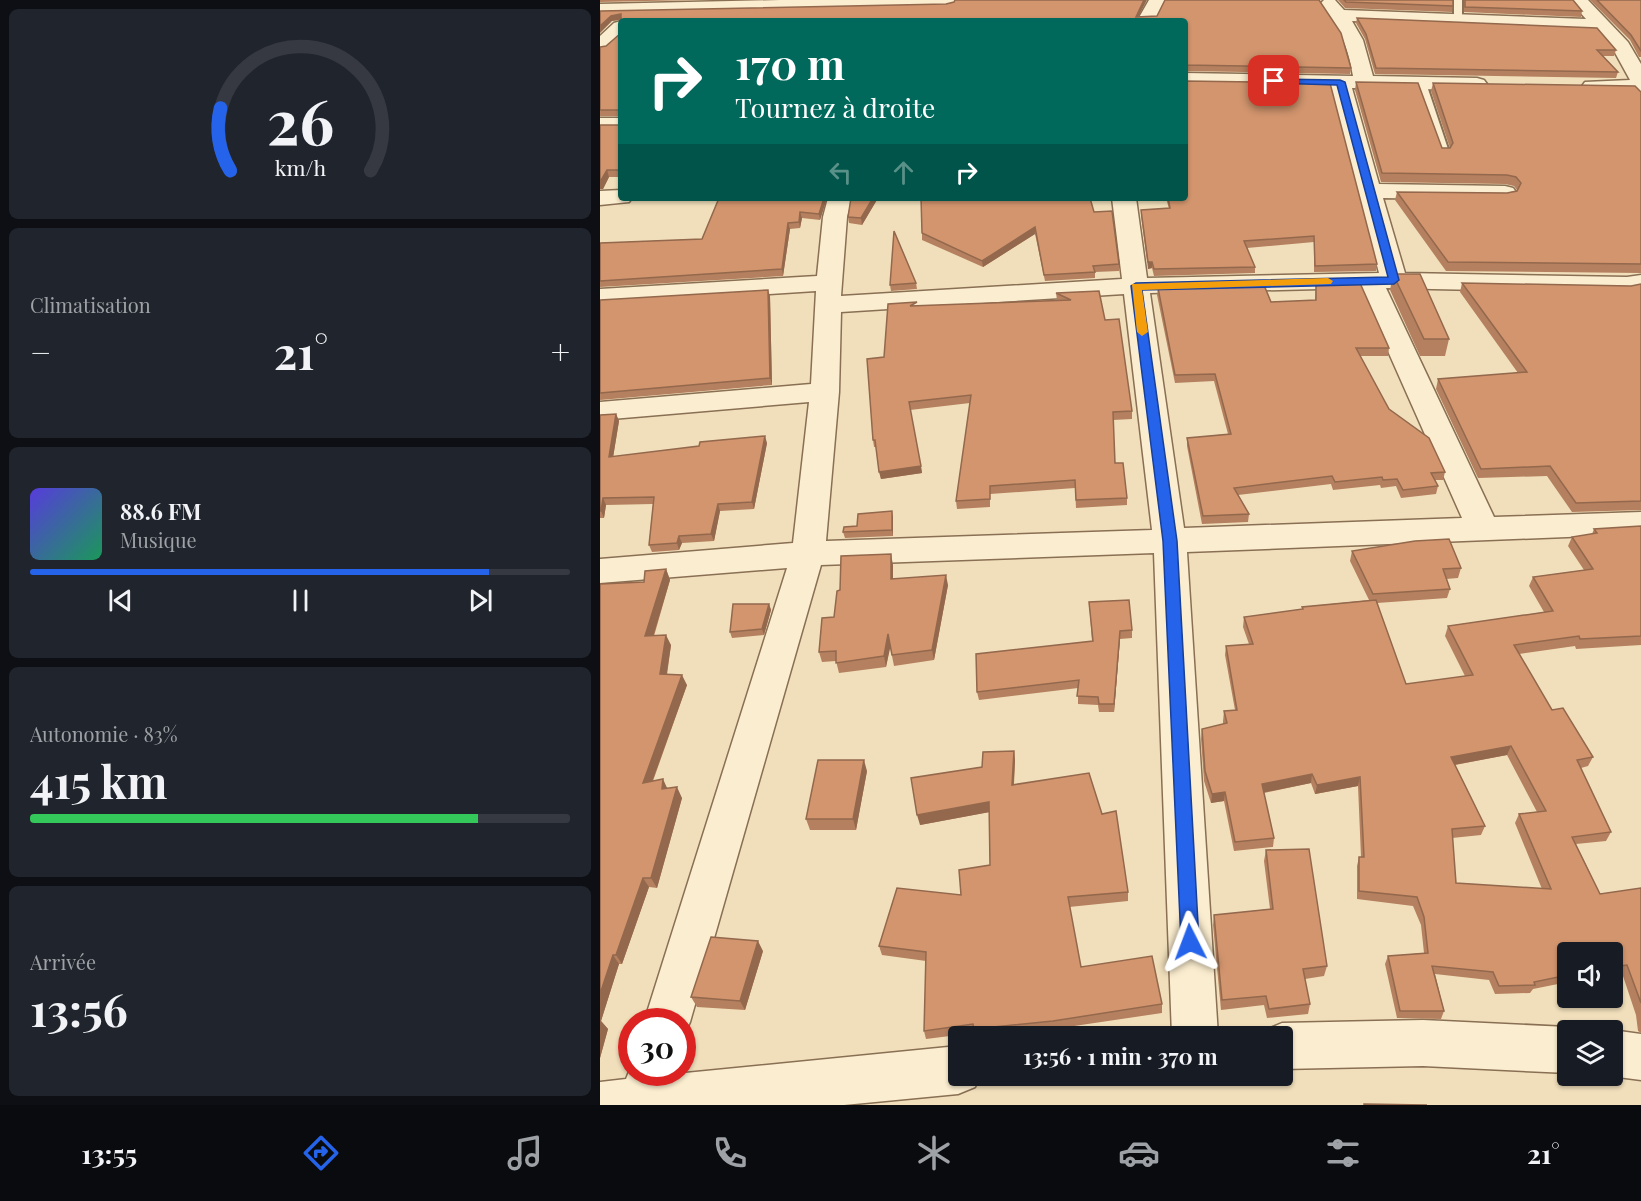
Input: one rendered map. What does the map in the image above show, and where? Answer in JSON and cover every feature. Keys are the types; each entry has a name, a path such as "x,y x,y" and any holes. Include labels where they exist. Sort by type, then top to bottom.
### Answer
{"street":[{"path":"1148,18 1158,0"},
{"path":"1326,0 1340,15 1356,41 1364,82"},
{"path":"1578,0 1622,46 1641,81"},
{"path":"600,9 648,3 948,1"},
{"path":"937,18 948,1"},
{"path":"631,18 648,3"},
{"path":"1340,15 1409,16 1534,26 1602,26"},
{"path":"604,56 618,32"},
{"path":"1622,46 1641,45"},
{"path":"1188,80 1502,84"},
{"path":"1340,82 1370,191 1381,280 1483,528"},
{"path":"1572,85 1641,86"},
{"path":"600,124 618,124"},
{"path":"1370,191 1505,193"},
{"path":"600,198 618,197"},
{"path":"671,1008 808,554 825,392 828,294 835,217 839,201"},
{"path":"1124,201 1170,541 1194,1026"},
{"path":"600,297 828,294 1381,280 1627,285 1641,283"},
{"path":"600,411 825,392"},
{"path":"600,571 808,554 1641,523"},
{"path":"1293,1046 1423,1043 1557,1049"},
{"path":"1623,1055 1641,1057"},
{"path":"635,1096 874,1091 948,1072"}],"lane":[{"path":"1458,0 1459,20"},
{"path":"1421,83 1444,152"}],"building":[{"path":"955,0 1144,0 1136,17 1157,16 1165,0 1319,0 1341,33 1351,68 1188,65 1188,18 621,18 621,14 611,16 600,26 600,11 946,4"},
{"path":"1344,0 1453,0 1453,6 1346,2"},
{"path":"1465,0 1573,0 1582,11 1465,7"},
{"path":"1597,0 1641,0 1641,51 1631,35"},
{"path":"1357,18 1597,28 1616,50 1597,50 1618,72 1376,68 1366,34"},
{"path":"618,36 618,110 600,110 600,47 606,46"},
{"path":"1188,81 1330,83 1377,264 1315,266 1314,236 1244,241 1255,267 1154,269 1152,262 1148,262 1141,210 1170,208 1169,201 1188,201"},
{"path":"1356,82 1418,83 1442,148 1450,148 1453,143 1433,83 1635,86 1641,92 1641,264 1448,262 1397,192 1507,193 1517,191 1521,183 1516,177 1507,175 1382,173"},
{"path":"600,125 618,125 618,170 607,170 600,182"},
{"path":"718,201 823,201 819,214 800,212 799,222 788,223 782,269 600,281 600,243 702,239"},
{"path":"851,201 871,201 861,218 848,217"},
{"path":"921,201 1091,201 1094,212 1112,211 1119,264 1093,266 1095,272 1044,275 1035,227 982,261 922,233"},
{"path":"894,231 916,283 890,285"},
{"path":"1393,274 1420,274 1449,339 1424,339"},
{"path":"1360,283 1389,348 1356,348 1389,409 1429,438 1445,472 1431,473 1438,486 1403,490 1397,479 1383,480 1382,477 1335,482 1332,476 1234,488 1249,514 1203,516 1187,438 1231,434 1215,374 1175,375 1158,288 1264,285 1271,302 1316,300 1316,284"},
{"path":"1462,283 1631,286 1641,284 1641,501 1576,503 1550,466 1481,469 1438,379 1527,372"},
{"path":"768,290 770,378 600,393 600,300"},
{"path":"1099,291 1105,320 1119,319 1132,411 1113,412 1115,463 1123,463 1127,498 1076,500 1075,480 990,486 990,499 956,501 971,395 909,402 921,466 879,472 875,440 873,440 867,359 884,357 888,304 917,302 910,306 1071,300 1056,293"},
{"path":"616,414 609,457 699,446 700,442 765,436 752,502 718,504 711,534 679,536 677,543 649,545 654,497 603,498 600,511 600,415"},
{"path":"892,511 892,530 843,532 844,527 857,526 858,514"},
{"path":"1641,526 1641,636 1580,639 1579,636 1514,645 1552,710 1563,708 1593,757 1577,760 1611,832 1572,837 1600,894 1641,888 1641,1003 1627,965 1623,966 1623,942 1557,942 1557,977 1534,982 1535,985 1499,986 1493,972 1432,966 1444,1011 1400,1011 1388,956 1428,953 1424,917 1417,897 1359,891 1359,857 1364,857 1360,777 1317,785 1312,774 1262,784 1274,838 1235,842 1225,792 1212,794 1205,771 1202,729 1227,723 1224,711 1237,710 1226,646 1253,644 1244,617 1303,609 1302,607 1376,600 1406,684 1473,675 1448,626 1553,611 1533,577 1593,569 1572,537 1597,533 1594,529","holes":["1511,746 1546,811 1519,814 1551,889 1456,883 1452,829 1485,826 1451,757"]},
{"path":"1449,539 1461,568 1443,569 1450,589 1373,594 1352,551 1415,541"},
{"path":"891,554 891,579 946,575 932,650 892,655 888,634 884,656 836,663 836,651 819,652 822,618 834,617 837,591 840,590 841,556"},
{"path":"666,569 645,636 666,635 660,674 682,675 643,783 663,779 662,789 677,787 651,878 643,878 600,994 600,584 644,582 645,571"},
{"path":"1129,600 1132,630 1120,631 1114,704 1099,704 1098,697 1077,696 1079,680 977,692 976,654 1093,641 1089,602"},
{"path":"733,604 769,604 762,629 730,632"},
{"path":"1014,751 1012,785 1089,773 1102,814 1116,811 1128,892 1068,897 1081,967 1152,956 1162,1004 1053,1021 1004,1026 973,1026 973,1024 924,1031 926,952 879,946 897,888 961,895 959,870 990,865 989,802 917,815 911,778 982,767 983,752"},
{"path":"818,760 864,760 853,819 806,819"},
{"path":"1309,849 1327,966 1303,969 1310,1004 1269,1009 1266,996 1222,1000 1214,915 1273,909 1266,850"},
{"path":"711,937 758,941 740,1001 691,997"},
{"path":"1364,1104 1427,1105 1364,1105"}],"slow traffic":[{"path":"1142,332 1136,286 1328,281"}],"route":[{"path":"1190,942 1170,541 1136,286 1394,280 1340,82 1274,81"}]}
